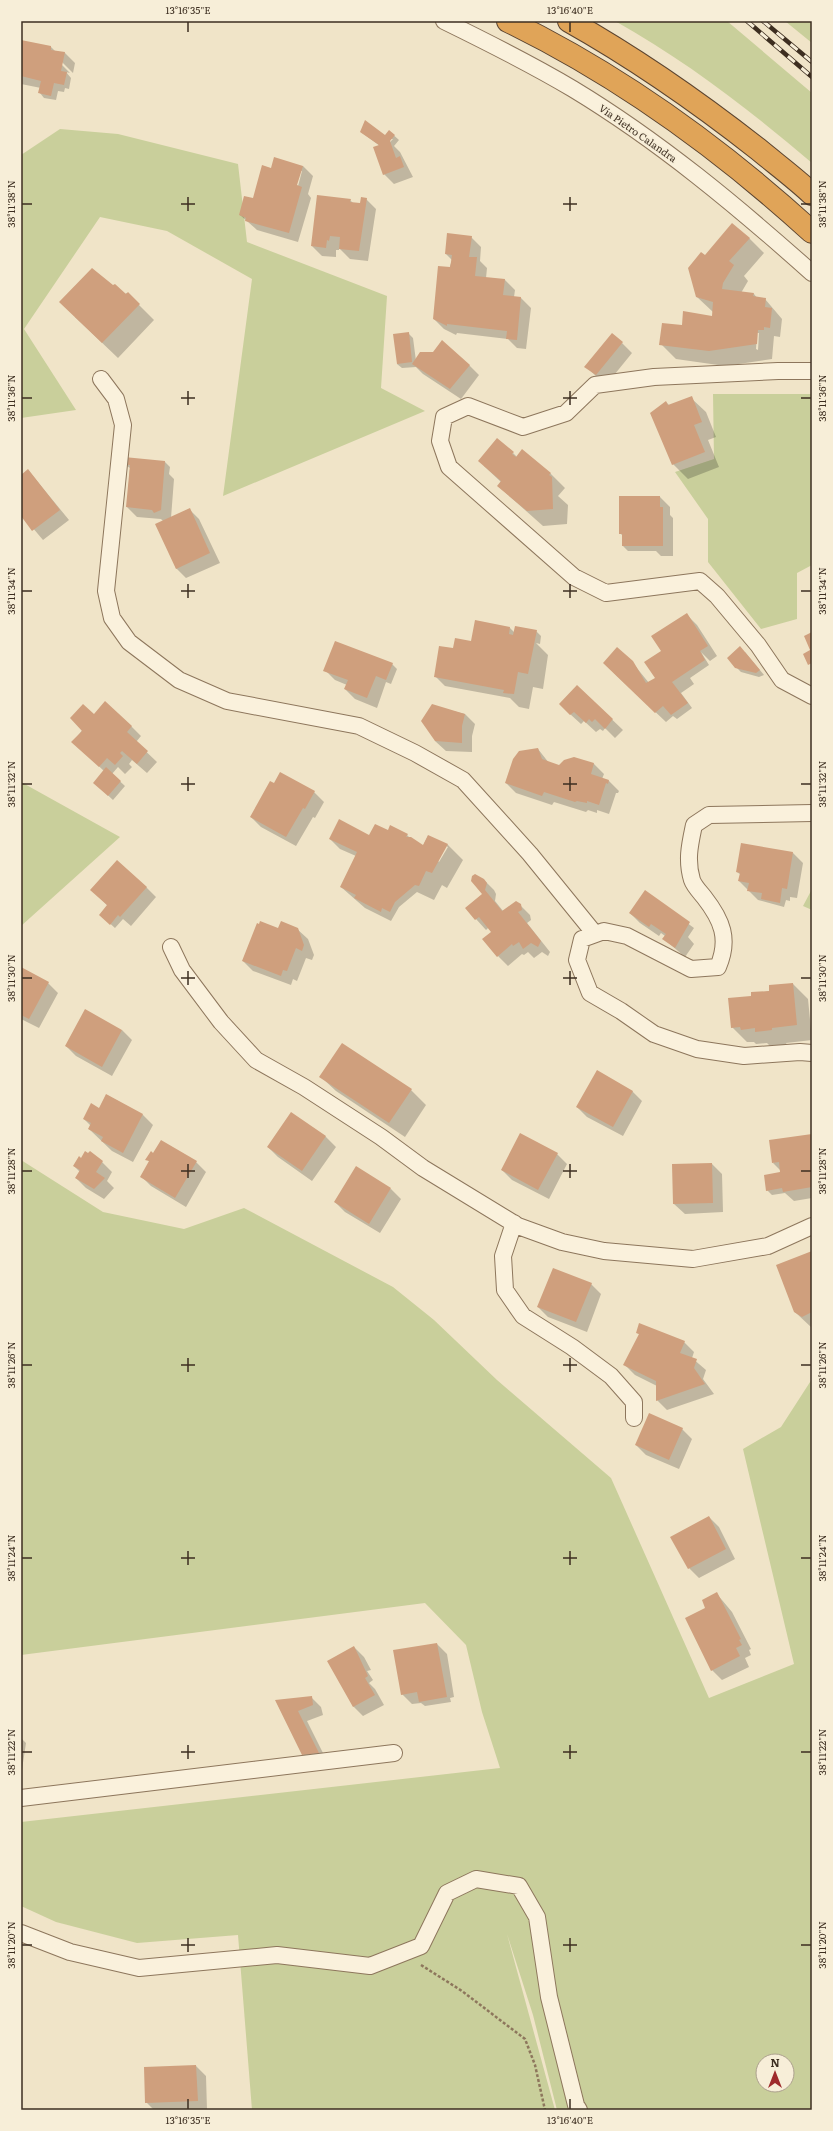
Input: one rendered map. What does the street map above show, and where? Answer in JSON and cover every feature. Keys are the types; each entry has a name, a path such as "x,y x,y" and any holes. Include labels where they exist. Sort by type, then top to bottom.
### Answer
{"highway":[{"path":"508,21 602,72 654,106 723,158 784,207 812,232"},
{"path":"569,21 618,49 727,125 812,194"}],"street":[{"name":"Via Pietro Calandra","path":"444,21 572,88 642,134 705,181 812,273"},
{"path":"812,372 778,371 654,376 595,385 566,413 524,427 468,406 444,417 440,441 449,467 574,577 606,593 700,581 717,596 758,645 782,680 812,696"},
{"path":"101,379 116,400 123,425 106,591 112,618 129,642 179,680 227,701 359,726 463,780 530,854 595,934"},
{"path":"812,814 710,815 694,825 688,856 692,881 711,906 723,929 724,954 718,967 691,969 627,936 604,931 582,939 577,960 590,993 621,1010 654,1034 697,1049 744,1056 800,1052 812,1054"},
{"path":"171,948 182,970 221,1022 256,1060 381,1137 423,1168 514,1223 562,1242 604,1251 693,1260 768,1246 812,1226"},
{"path":"514,1223 503,1256 504,1290 523,1316 572,1347 611,1376 634,1402 634,1418"},
{"path":"21,1798 394,1753"},
{"path":"21,1933 70,1952 139,1968 277,1955 370,1966 421,1946 447,1893 476,1879 518,1886 537,1918 549,1997 576,2105 579,2110"}],"path":[{"path":"404,1952 436,1976 462,1991 525,2039 535,2065 545,2110"}],"green space":[{"path":"615,21 727,21 812,93 812,163 717,87 667,52"},
{"path":"785,21 812,21 812,43"},
{"path":"60,129 118,134 238,164 247,242 387,296 381,388 425,411 223,496 252,279 167,231 100,217 24,329 76,410 21,418 21,155"},
{"path":"713,394 812,394 812,565 797,573 797,619 761,629 708,562 708,519 675,472 714,459"},
{"path":"21,782 120,837 21,926"},
{"path":"812,889 812,910 803,906"},
{"path":"21,1160 103,1212 184,1229 244,1208 393,1287 434,1320 497,1380 611,1478 709,1698 794,1664 743,1449 781,1427 812,1379 812,2110 557,2110 533,2015 507,1934 555,2110 252,2110 238,1935 137,1943 56,1922 21,1906 21,1822 500,1768 482,1712 466,1645 425,1603 21,1655"}],"building":[{"path":"21,40 51,46 51,50 65,52 61,71 67,72 64,85 54,83 51,96 38,93 41,81 21,76"},
{"path":"365,120 385,135 389,130 395,135 390,141 396,158 400,156 404,167 383,175 373,147 379,145 360,132"},
{"path":"274,157 303,166 297,185 302,187 289,233 245,221 246,218 239,215 244,196 253,198 262,165 271,168"},
{"path":"317,195 351,199 350,202 360,203 361,197 367,198 359,251 339,249 340,237 330,236 329,241 327,240 326,248 311,246"},
{"path":"732,223 750,238 729,261 734,265 723,283 722,289 754,293 753,296 766,298 765,307 772,308 770,328 764,327 764,330 758,330 757,344 709,351 659,345 662,323 682,325 683,311 712,316 713,302 696,297 688,268 701,252 705,255"},
{"path":"447,233 472,236 469,257 477,257 475,276 505,279 503,295 521,297 517,340 506,339 507,331 447,324 447,326 433,319 438,266 450,267 451,262 452,255 445,254"},
{"path":"92,268 113,285 115,284 126,294 128,292 140,304 102,343 59,302"},
{"path":"409,332 412,362 397,364 393,334"},
{"path":"612,333 623,342 596,375 584,367"},
{"path":"442,340 470,365 450,389 412,364 420,352 433,352"},
{"path":"692,396 702,422 694,425 705,452 672,465 650,413 666,401 668,405"},
{"path":"497,438 514,452 512,454 516,457 522,449 551,473 549,475 552,477 553,509 527,511 497,486 501,481 478,461"},
{"path":"124,457 165,461 161,510 154,513 152,510 126,507 130,465 123,464"},
{"path":"28,469 60,510 32,531 21,516 21,475"},
{"path":"619,496 660,496 660,507 663,507 663,546 622,546 622,534 619,534"},
{"path":"190,508 210,553 176,569 155,524"},
{"path":"687,613 708,646 700,651 705,660 672,682 688,703 671,715 663,706 655,713 603,663 617,647 633,661 646,683 655,678 644,662 661,651 651,636"},
{"path":"475,620 510,627 509,634 513,635 515,626 537,630 528,674 518,672 514,694 503,693 504,690 434,677 439,646 453,648 455,638 471,641"},
{"path":"812,632 812,663 808,665 803,654 810,650 804,636"},
{"path":"335,641 393,663 386,680 376,676 367,698 344,689 348,680 323,671"},
{"path":"740,646 760,670 756,673 735,668 727,658"},
{"path":"577,685 613,719 605,729 595,719 592,722 589,719 586,723 574,712 570,715 559,704"},
{"path":"105,701 132,726 127,732 148,751 137,764 122,751 120,753 123,756 115,765 107,758 99,767 71,742 82,731 70,718 83,704 94,714"},
{"path":"432,704 465,714 462,726 462,743 435,741 421,721"},
{"path":"538,748 542,759 559,765 564,760 574,757 594,763 591,774 609,780 608,784 606,783 599,805 587,801 587,803 575,802 544,792 542,796 505,783 513,759 519,751"},
{"path":"106,767 121,781 108,796 93,783"},
{"path":"280,772 315,791 286,837 250,817 270,781 274,783"},
{"path":"339,819 369,835 375,824 388,830 390,825 408,834 406,837 411,837 423,845 428,835 448,844 432,873 426,871 419,886 415,885 395,902 390,912 382,908 381,912 354,898 356,895 340,887 357,852 329,839"},
{"path":"741,843 793,852 787,889 782,888 780,903 761,899 762,893 747,891 749,883 738,881 740,873 736,872"},
{"path":"117,860 147,887 120,917 118,915 110,925 99,915 107,905 90,890"},
{"path":"475,874 484,879 487,883 485,890 502,911 516,901 521,904 522,910 518,912 541,941 538,947 531,943 523,949 519,942 513,946 512,944 497,957 482,939 491,932 479,917 475,920 465,908 482,894 471,881 472,876"},
{"path":"645,890 690,922 675,948 662,939 666,934 651,924 649,927 629,913"},
{"path":"260,921 278,928 281,921 298,928 304,945 302,951 296,948 287,971 283,970 281,976 242,961 257,923 259,924"},
{"path":"21,967 49,982 29,1019 21,1015"},
{"path":"793,983 797,1025 755,1032 755,1028 741,1030 740,1027 731,1028 728,998 751,996 751,992 769,991 769,985"},
{"path":"85,1009 122,1030 102,1067 65,1046"},
{"path":"342,1043 412,1089 389,1123 319,1077"},
{"path":"597,1070 633,1091 613,1127 576,1107"},
{"path":"106,1094 143,1114 123,1153 101,1141 103,1137 88,1129 91,1123 83,1119 91,1103 99,1108"},
{"path":"291,1112 326,1136 302,1171 267,1147"},
{"path":"520,1133 558,1153 538,1190 501,1170"},
{"path":"812,1134 812,1187 783,1192 782,1188 766,1191 764,1175 780,1172 779,1162 772,1163 769,1140"},
{"path":"161,1140 197,1161 175,1198 140,1177 149,1161 145,1160 151,1151 153,1153"},
{"path":"85,1151 88,1153 90,1151 103,1161 96,1172 105,1178 94,1189 75,1178 80,1170 73,1166 79,1156 81,1158"},
{"path":"712,1163 713,1203 673,1204 672,1164"},
{"path":"356,1166 391,1188 369,1224 334,1202"},
{"path":"812,1251 812,1312 802,1317 794,1312 776,1265"},
{"path":"553,1268 592,1283 576,1322 537,1307"},
{"path":"639,1323 685,1341 680,1353 697,1359 694,1368 705,1384 656,1401 656,1381 623,1365 639,1334 636,1333"},
{"path":"649,1413 683,1428 669,1460 635,1445"},
{"path":"709,1516 726,1549 688,1569 670,1537"},
{"path":"717,1592 741,1639 739,1640 742,1645 736,1648 740,1656 711,1671 685,1618 705,1608 702,1600"},
{"path":"437,1643 447,1697 419,1702 417,1692 401,1695 393,1650"},
{"path":"354,1646 368,1676 365,1678 375,1695 353,1707 327,1661"},
{"path":"312,1696 313,1705 298,1711 319,1753 302,1755 275,1700"},
{"path":"196,2065 198,2101 145,2103 144,2067"}],"railway":[{"path":"747,21 812,77"},
{"path":"763,21 812,62"}]}
